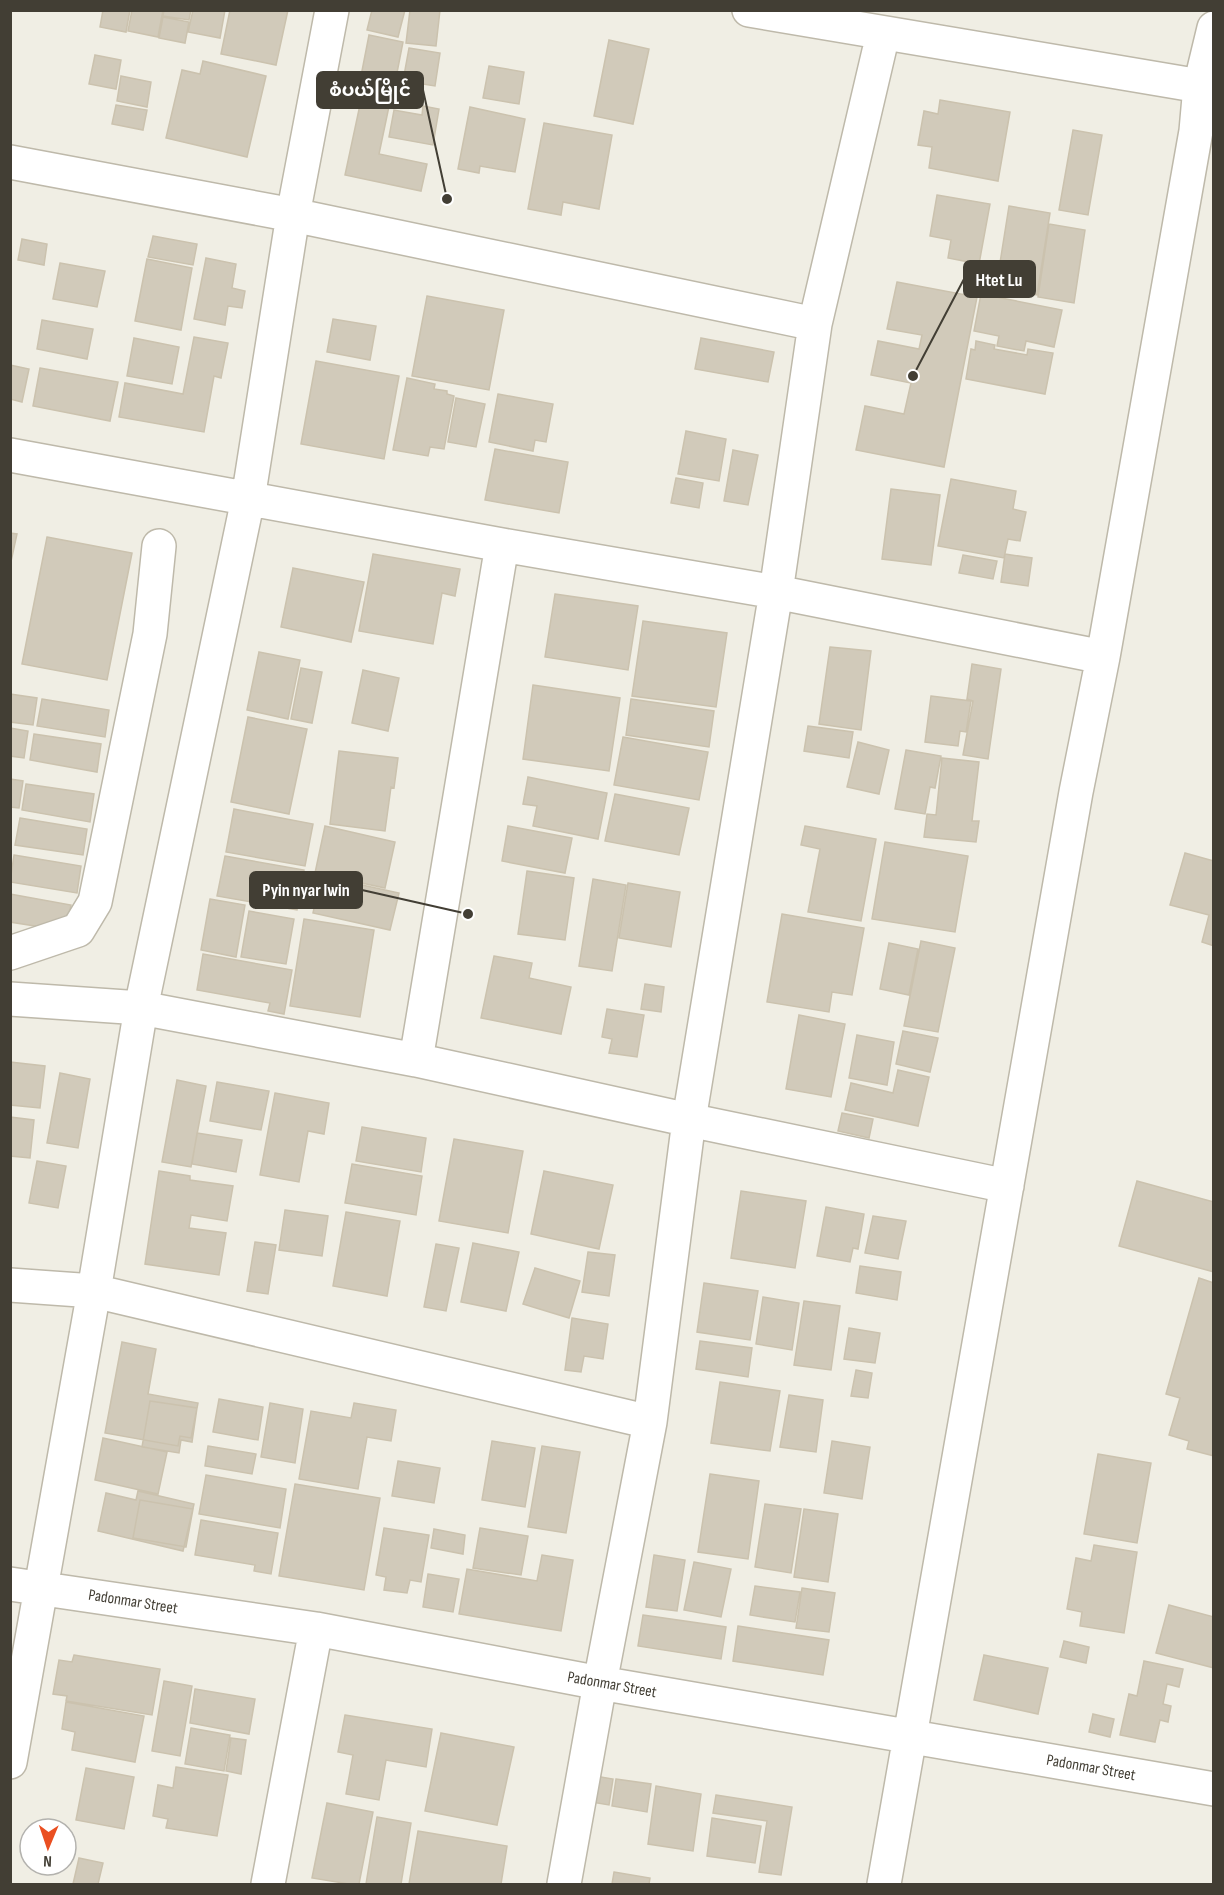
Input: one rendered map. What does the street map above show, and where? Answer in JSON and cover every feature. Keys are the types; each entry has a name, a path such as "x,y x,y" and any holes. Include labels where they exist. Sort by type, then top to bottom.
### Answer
{"street":[{"path":"10,1762 26,1586 94,1291 141,1008 248,499 293,215 332,10"},
{"path":"749,10 1200,86"},
{"path":"884,1884 1076,792 1103,657 1194,143 1200,86 1214,28"},
{"path":"564,1884 650,1422 689,1120 776,592 816,324 883,33"},
{"path":"10,162 293,215 816,324"},
{"path":"10,455 502,545 776,592 1103,657"},
{"path":"416,1060 502,545"},
{"path":"10,953 78,930 95,902 150,634 159,546"},
{"path":"10,999 141,1008 416,1060 1007,1186"},
{"path":"10,1285 94,1291 650,1422"},
{"name":"Padonmar Street","path":"26,1586 316,1629 600,1683 1214,1789"},
{"path":"268,1884 316,1629"}],"building":[{"path":"103,10 130,10 126,32 100,27"},
{"path":"132,10 163,10 158,37 128,31"},
{"path":"164,10 191,10 189,20 163,16"},
{"path":"193,10 225,10 220,38 188,32"},
{"path":"230,10 288,10 276,65 221,54"},
{"path":"372,10 405,10 398,37 367,30"},
{"path":"410,10 440,10 436,46 406,43"},
{"path":"163,17 189,22 185,43 159,38"},
{"path":"369,35 403,42 395,83 361,76"},
{"path":"609,40 649,49 633,124 594,116"},
{"path":"409,48 440,53 435,86 403,81"},
{"path":"95,55 121,60 116,89 89,84"},
{"path":"203,61 266,76 247,157 166,138 182,70 200,74"},
{"path":"489,66 524,72 519,104 483,98"},
{"path":"121,76 151,82 147,107 117,101"},
{"path":"364,86 392,92 379,154 427,164 421,191 345,175"},
{"path":"940,100 1010,112 998,181 929,168 932,147 918,145 924,111 938,114"},
{"path":"116,105 147,110 143,130 112,124"},
{"path":"423,106 439,109 433,145 389,137 394,110 422,115"},
{"path":"470,107 525,119 515,172 480,166 479,173 458,169"},
{"path":"544,123 612,135 599,209 563,202 561,215 528,209"},
{"path":"1073,130 1102,135 1088,215 1059,210"},
{"path":"937,195 990,204 979,264 948,258 951,240 930,236"},
{"path":"1009,206 1050,213 1037,295 996,288"},
{"path":"1049,224 1085,230 1074,303 1038,297"},
{"path":"153,236 197,244 193,265 148,257"},
{"path":"22,239 47,244 44,265 18,260"},
{"path":"206,258 236,264 232,288 245,291 242,308 228,306 225,325 194,319"},
{"path":"147,259 192,268 181,330 135,321"},
{"path":"60,263 105,271 97,307 53,299"},
{"path":"897,282 977,297 944,467 856,450 865,406 904,414 911,383 871,375 878,341 919,349 922,335 887,329"},
{"path":"981,294 1062,310 1054,347 1026,341 1024,351 997,346 999,336 974,331"},
{"path":"427,296 504,310 489,390 412,376"},
{"path":"333,319 376,326 370,360 327,352"},
{"path":"42,320 93,329 87,359 37,349"},
{"path":"194,337 228,343 221,378 214,376 204,432 119,417 125,383 183,394"},
{"path":"134,338 179,347 172,384 127,376"},
{"path":"701,338 774,352 768,382 695,369"},
{"path":"976,341 995,345 994,349 1027,355 1028,349 1053,353 1045,394 966,379 971,349 975,350"},
{"path":"316,361 399,376 384,459 301,444"},
{"path":"10,365 29,369 22,402 10,399"},
{"path":"40,368 118,382 110,421 33,406"},
{"path":"407,378 435,384 434,389 447,391 447,394 454,396 444,449 430,447 428,456 393,450"},
{"path":"498,394 553,404 546,442 535,440 533,451 489,442"},
{"path":"456,398 485,404 476,447 448,442"},
{"path":"686,431 726,439 719,481 678,474"},
{"path":"495,449 568,462 559,513 485,500"},
{"path":"733,450 758,455 748,505 724,501"},
{"path":"676,478 703,483 699,508 671,503"},
{"path":"951,479 1016,491 1013,509 1026,512 1020,541 1008,539 1004,558 938,546"},
{"path":"891,489 940,495 931,565 882,559"},
{"path":"10,533 17,534 10,566"},
{"path":"47,537 132,553 107,680 22,664"},
{"path":"373,554 460,569 455,596 442,593 433,644 359,631"},
{"path":"1005,554 1032,558 1028,586 1001,582"},
{"path":"963,555 997,561 993,579 959,573"},
{"path":"293,568 364,582 351,642 281,627"},
{"path":"555,594 638,606 628,670 545,657"},
{"path":"643,621 727,633 716,707 632,696"},
{"path":"830,647 871,651 861,730 819,724"},
{"path":"259,652 300,660 288,719 247,710"},
{"path":"972,664 1001,669 988,759 963,755 973,701 967,699"},
{"path":"301,668 322,672 312,723 291,719"},
{"path":"363,670 399,678 388,731 352,723"},
{"path":"533,685 620,698 609,771 523,759"},
{"path":"10,694 37,698 33,725 10,722"},
{"path":"931,696 971,701 966,732 960,731 958,746 925,742"},
{"path":"42,699 109,710 105,737 37,726"},
{"path":"631,699 714,711 709,747 626,735"},
{"path":"248,717 307,729 289,814 231,802"},
{"path":"808,726 853,732 849,758 804,751"},
{"path":"10,728 28,731 24,758 10,756"},
{"path":"34,734 101,744 97,772 30,760"},
{"path":"623,737 708,752 699,800 614,785"},
{"path":"858,742 889,750 879,794 847,787"},
{"path":"906,750 941,756 935,788 930,787 925,814 895,809"},
{"path":"339,751 398,758 394,788 391,787 385,831 330,824"},
{"path":"942,758 979,762 972,821 979,821 976,842 924,837 927,814 936,815"},
{"path":"528,777 607,793 598,839 533,826 537,806 523,804"},
{"path":"10,779 23,781 19,808 10,807"},
{"path":"26,784 94,794 90,822 22,810"},
{"path":"615,794 689,808 679,855 605,841"},
{"path":"234,809 313,824 305,866 226,852"},
{"path":"20,818 87,829 83,855 15,845"},
{"path":"325,826 395,842 385,888 315,873"},
{"path":"508,826 572,838 565,873 502,861"},
{"path":"805,826 876,839 861,921 808,912 820,849 801,845"},
{"path":"885,842 968,856 955,932 872,919"},
{"path":"1185,853 1214,861 1214,946 1202,942 1209,915 1170,905"},
{"path":"14,855 81,866 77,893 10,882"},
{"path":"225,856 304,870 297,910 217,896"},
{"path":"527,871 574,878 565,940 518,934"},
{"path":"321,876 399,893 390,930 313,913"},
{"path":"593,879 626,885 612,971 579,966"},
{"path":"628,883 680,892 671,947 619,938"},
{"path":"10,894 71,905 66,931 10,922"},
{"path":"210,899 245,905 236,957 201,950"},
{"path":"249,911 294,919 286,964 241,957"},
{"path":"782,914 864,928 852,995 832,992 829,1012 767,1002"},
{"path":"304,919 374,930 360,1017 290,1006"},
{"path":"921,941 955,948 938,1032 904,1026"},
{"path":"889,943 918,949 909,995 880,989"},
{"path":"203,954 292,970 284,1014 268,1011 270,1003 197,990"},
{"path":"494,956 532,963 529,978 571,987 561,1034 481,1018"},
{"path":"645,984 664,987 661,1012 641,1009"},
{"path":"607,1009 644,1015 637,1057 609,1053 612,1039 602,1037"},
{"path":"799,1015 845,1024 831,1097 786,1089"},
{"path":"903,1031 938,1038 930,1072 896,1064"},
{"path":"857,1035 894,1042 887,1085 849,1078"},
{"path":"10,1062 45,1066 40,1108 10,1105"},
{"path":"898,1070 929,1077 918,1126 845,1110 851,1083 893,1093"},
{"path":"60,1073 90,1079 78,1148 47,1143"},
{"path":"177,1080 206,1086 191,1167 162,1162"},
{"path":"217,1082 269,1091 261,1130 210,1121"},
{"path":"275,1093 329,1103 324,1134 308,1131 299,1182 260,1175"},
{"path":"842,1113 873,1119 869,1138 838,1131"},
{"path":"10,1117 34,1120 30,1158 10,1156"},
{"path":"362,1127 426,1138 421,1172 356,1161"},
{"path":"197,1133 242,1140 236,1172 192,1164"},
{"path":"454,1139 523,1151 508,1233 439,1221"},
{"path":"37,1161 66,1166 58,1208 29,1203"},
{"path":"352,1164 422,1176 416,1215 345,1203"},
{"path":"159,1171 190,1176 190,1180 233,1186 227,1221 191,1215 189,1228 226,1233 219,1275 145,1264"},
{"path":"544,1171 613,1185 599,1249 531,1234"},
{"path":"1137,1181 1214,1202 1214,1272 1119,1246"},
{"path":"741,1191 806,1201 795,1268 731,1258"},
{"path":"826,1207 864,1214 858,1249 853,1248 850,1262 817,1256"},
{"path":"285,1210 328,1216 322,1256 279,1250"},
{"path":"346,1212 400,1221 387,1296 333,1286"},
{"path":"873,1216 906,1221 898,1259 865,1253"},
{"path":"255,1242 276,1245 268,1294 247,1291"},
{"path":"473,1243 519,1252 506,1311 461,1302"},
{"path":"436,1244 459,1248 446,1311 424,1307"},
{"path":"588,1252 615,1255 609,1296 582,1292"},
{"path":"860,1266 901,1272 897,1300 856,1293"},
{"path":"535,1268 580,1281 569,1318 523,1304"},
{"path":"1199,1278 1214,1283 1214,1456 1187,1449 1189,1441 1169,1435 1180,1398 1166,1394"},
{"path":"704,1283 758,1291 750,1340 697,1332"},
{"path":"763,1297 799,1303 792,1350 756,1344"},
{"path":"804,1301 840,1306 831,1370 794,1365"},
{"path":"572,1318 608,1324 603,1359 584,1356 581,1372 565,1370"},
{"path":"849,1328 880,1333 875,1363 844,1359"},
{"path":"700,1341 752,1348 748,1377 696,1369"},
{"path":"122,1342 156,1349 148,1394 198,1403 191,1438 180,1436 178,1446 105,1433"},
{"path":"856,1370 872,1373 868,1398 851,1396"},
{"path":"720,1382 780,1391 770,1451 711,1443"},
{"path":"789,1395 823,1400 816,1452 780,1447"},
{"path":"219,1399 263,1407 258,1440 213,1432"},
{"path":"150,1401 197,1408 192,1442 181,1440 179,1453 142,1447"},
{"path":"270,1403 303,1409 295,1463 261,1457"},
{"path":"354,1403 396,1410 391,1441 367,1437 358,1489 299,1479 311,1411 351,1418"},
{"path":"103,1438 167,1452 158,1494 95,1480"},
{"path":"492,1441 535,1448 525,1507 482,1500"},
{"path":"832,1441 870,1447 862,1499 824,1493"},
{"path":"208,1446 256,1454 252,1474 205,1466"},
{"path":"542,1446 580,1452 566,1533 528,1527"},
{"path":"1098,1454 1151,1463 1137,1543 1084,1534"},
{"path":"398,1461 440,1468 434,1503 392,1496"},
{"path":"710,1474 759,1481 748,1559 698,1552"},
{"path":"206,1475 286,1489 280,1528 199,1514"},
{"path":"295,1484 380,1498 364,1590 279,1576"},
{"path":"138,1491 194,1504 183,1551 98,1531 106,1493 136,1500"},
{"path":"140,1500 193,1509 186,1547 133,1538"},
{"path":"765,1504 801,1509 791,1573 755,1567"},
{"path":"804,1509 838,1514 828,1582 794,1577"},
{"path":"201,1520 278,1533 271,1574 254,1571 255,1565 195,1555"},
{"path":"384,1528 429,1535 421,1582 410,1580 407,1593 384,1590 386,1577 376,1575"},
{"path":"480,1528 528,1536 521,1575 473,1568"},
{"path":"434,1529 465,1535 463,1554 431,1548"},
{"path":"1094,1545 1137,1552 1124,1633 1080,1626 1082,1612 1067,1609 1076,1558 1091,1561"},
{"path":"542,1555 573,1560 561,1631 459,1614 467,1569 537,1581"},
{"path":"654,1555 685,1560 677,1611 646,1607"},
{"path":"694,1562 731,1569 721,1617 684,1610"},
{"path":"428,1574 459,1579 453,1612 423,1607"},
{"path":"755,1586 800,1592 795,1622 750,1615"},
{"path":"802,1588 835,1593 829,1632 796,1628"},
{"path":"1169,1605 1214,1617 1214,1668 1156,1653"},
{"path":"643,1615 726,1627 721,1659 638,1646"},
{"path":"738,1626 829,1640 823,1675 733,1661"},
{"path":"1064,1641 1089,1647 1086,1663 1060,1657"},
{"path":"74,1655 160,1669 152,1715 66,1701 67,1696 53,1694 59,1660 72,1662"},
{"path":"984,1655 1048,1668 1038,1714 974,1700"},
{"path":"1144,1661 1183,1669 1179,1687 1167,1684 1163,1704 1171,1706 1168,1722 1160,1720 1155,1742 1120,1735 1129,1694 1137,1696"},
{"path":"164,1681 192,1686 180,1756 152,1751"},
{"path":"195,1689 255,1699 249,1734 190,1723"},
{"path":"66,1702 144,1716 135,1762 72,1750 75,1732 62,1729"},
{"path":"1093,1714 1114,1719 1110,1737 1089,1732"},
{"path":"345,1715 432,1729 426,1767 386,1760 379,1800 346,1794 353,1755 338,1752"},
{"path":"191,1728 230,1735 224,1771 185,1764"},
{"path":"441,1733 514,1747 497,1825 425,1811"},
{"path":"231,1738 246,1740 241,1774 226,1771"},
{"path":"176,1767 228,1775 217,1836 166,1828 168,1819 153,1816 158,1785 173,1788"},
{"path":"86,1768 134,1777 124,1829 78,1820 77,1817"},
{"path":"595,1776 613,1779 609,1805 591,1802"},
{"path":"616,1779 651,1784 647,1812 612,1806"},
{"path":"656,1786 701,1794 693,1851 648,1844"},
{"path":"716,1795 792,1807 781,1875 759,1872 767,1821 713,1813"},
{"path":"327,1803 373,1812 359,1884 312,1878"},
{"path":"377,1817 411,1823 401,1884 366,1884"},
{"path":"712,1818 761,1826 755,1863 707,1856"},
{"path":"418,1831 507,1846 501,1884 409,1884"},
{"path":"79,1858 103,1863 98,1884 73,1884 75,1877 78,1877"},
{"path":"614,1872 650,1878 649,1884 612,1884"}],"place":[{"name":"စံပယ်မြိုင်","path":"447,199"},
{"name":"Htet Lu","path":"913,376"},
{"name":"Pyin nyar lwin","path":"468,914"}]}
